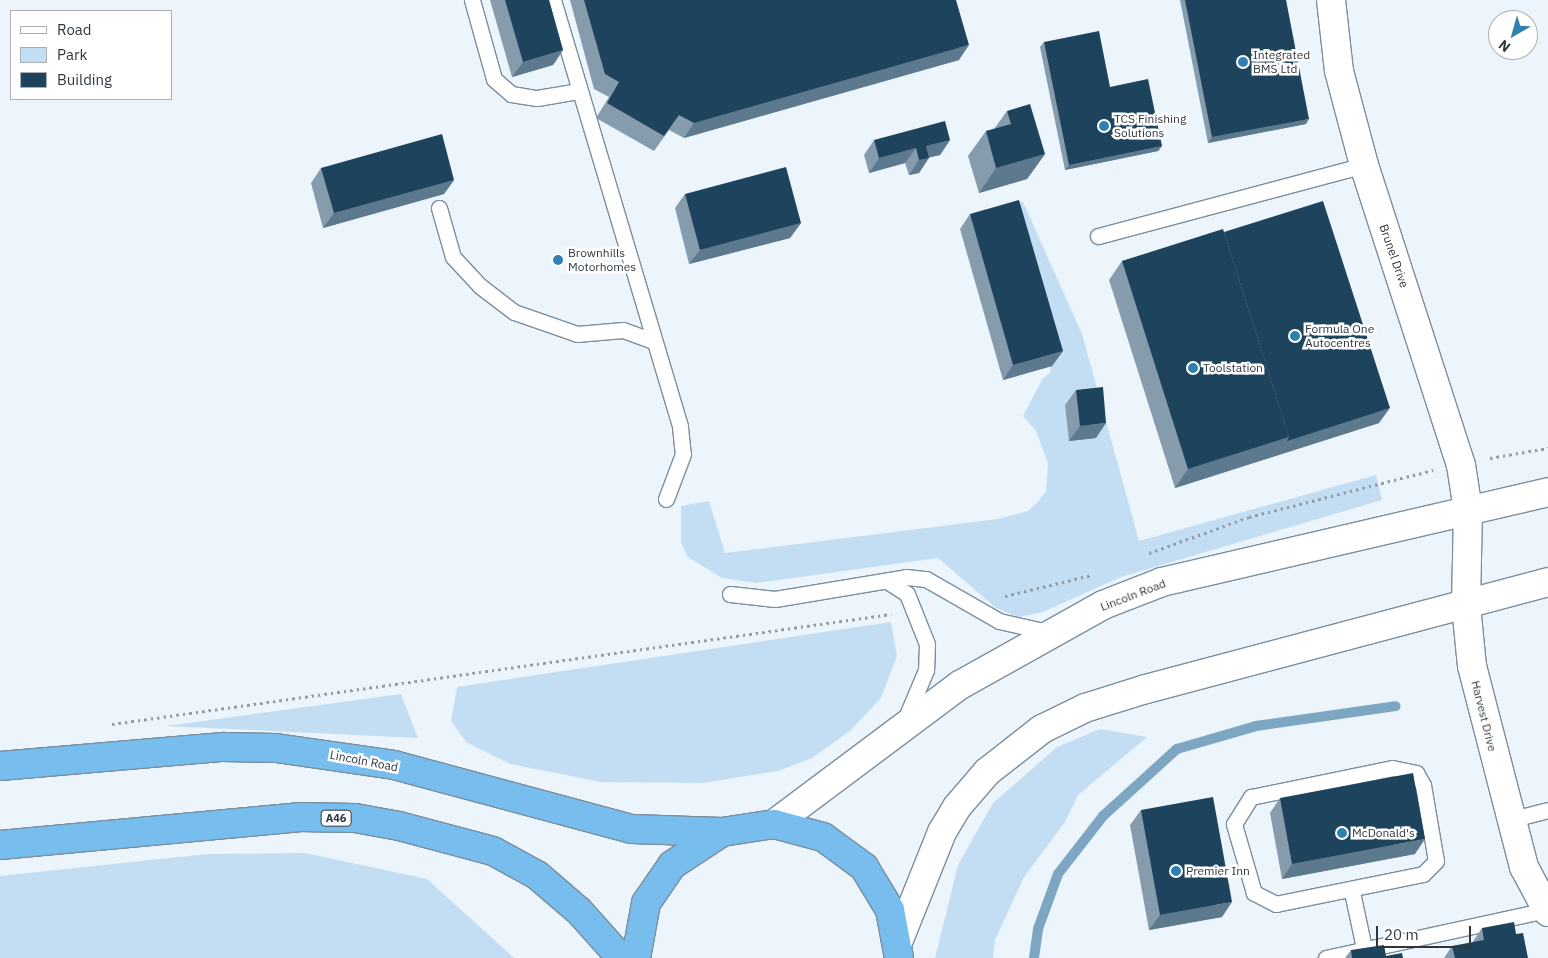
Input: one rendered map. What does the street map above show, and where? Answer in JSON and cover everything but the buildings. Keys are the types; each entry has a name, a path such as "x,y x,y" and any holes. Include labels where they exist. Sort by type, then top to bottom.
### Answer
{"highway":[{"name":"Lincoln Road","path":"4,765 223,747 286,749 394,765 632,829 722,832"},
{"name":"A46","path":"4,845 299,817 390,824 465,841 537,875 579,911 621,958"},
{"path":"636,958 641,917 662,876 682,854 722,832 774,824 808,830 852,855 883,894 898,954"}],"main road":[{"name":"Brunel Drive","path":"1331,0 1338,71 1364,164 1461,465 1468,510"},
{"name":"Lincoln Road","path":"774,824 818,795 903,725 1048,632 1162,582 1548,492"},
{"name":"Harvest Drive","path":"1468,510 1466,606 1472,666 1509,820 1524,867 1547,911"},
{"path":"898,954 942,832 957,808 987,772 1042,729 1084,708 1146,689 1466,606 1548,582"}],"lane":[{"path":"472,0 494,79 511,94 537,98 580,91"},
{"path":"553,0 680,427 683,454 666,499"},
{"path":"1098,236 1364,164"},
{"path":"439,208 454,257 480,286 514,312 576,334 623,330 653,341"},
{"path":"730,594 775,598 906,577 939,583 999,621 1048,632"},
{"path":"887,581 907,594 927,644 926,670 903,725"},
{"path":"1392,768 1416,772 1423,785 1436,861 1424,874 1352,892 1276,904 1254,893 1234,824 1241,808 1251,798 1315,782 1392,768"},
{"path":"1509,820 1548,810"},
{"path":"1352,892 1364,948"},
{"path":"1326,958 1364,948 1547,911"}],"path":[{"path":"1499,456 1548,448"},
{"path":"1145,554 1250,517 1426,471"},
{"path":"999,597 1103,571"},
{"path":"106,724 892,614"}],"green space":[{"path":"1023,202 1082,334 1139,541 1376,475 1382,500 1121,577 1043,612 1018,617 996,608 938,558 756,583 722,578 688,557 681,543 681,506 709,501 725,553 998,519 1028,511 1038,502 1046,491 1048,463 1036,431 1023,416 1043,378 1051,372 1011,204"},
{"path":"891,622 897,656 881,698 850,731 812,758 778,771 702,783 601,782 510,764 466,742 451,721 457,687"},
{"path":"401,694 418,738 166,726"},
{"path":"1100,729 1147,737 1078,795 1065,822 1024,877 995,940 993,958 935,958 958,865 993,803 1057,747"},
{"path":"305,853 427,879 514,958 0,958 0,876 207,854"}],"waterway":[{"path":"1034,958 1038,929 1058,874 1103,816 1177,749 1256,726 1396,706"}],"place":[{"name":"Integrated BMS Ltd","path":"1243,62"},
{"name":"TCS Finishing Solutions","path":"1104,126"},
{"name":"Brownhills Motorhomes","path":"558,260"},
{"name":"Formula One Autocentres","path":"1295,336"},
{"name":"Toolstation","path":"1193,368"},
{"name":"McDonald's","path":"1342,833"},
{"name":"Premier Inn","path":"1176,871"}]}
